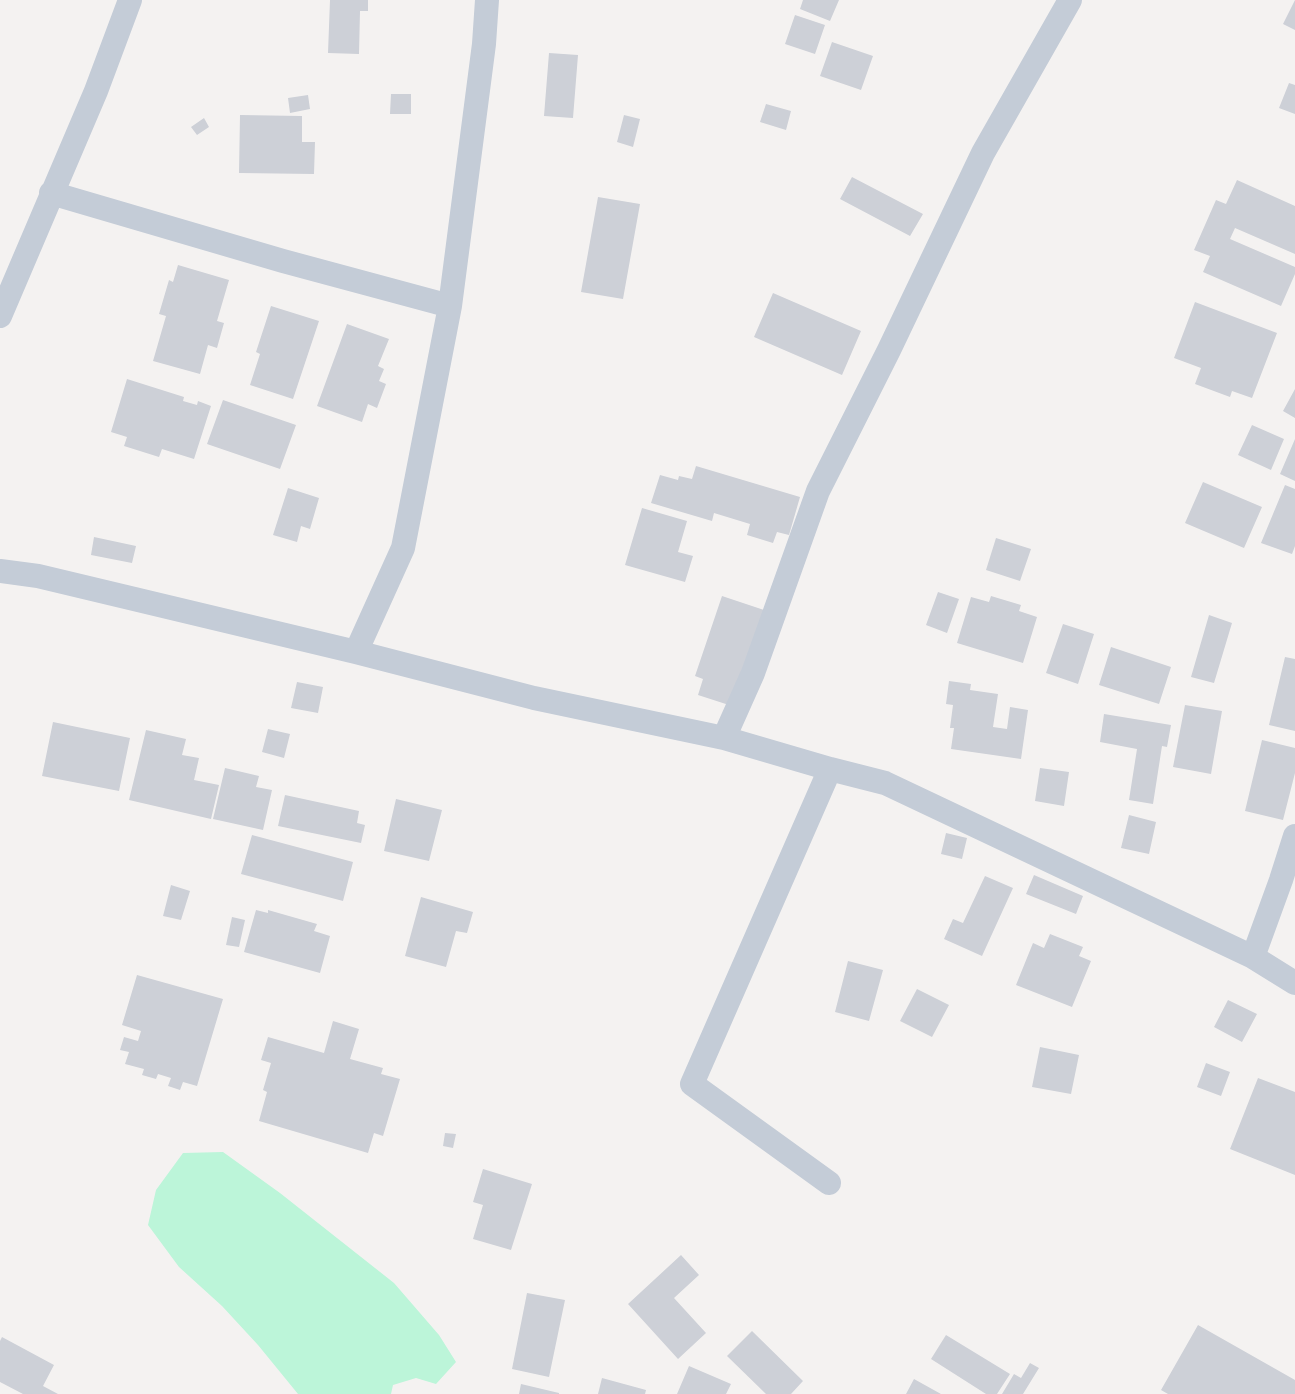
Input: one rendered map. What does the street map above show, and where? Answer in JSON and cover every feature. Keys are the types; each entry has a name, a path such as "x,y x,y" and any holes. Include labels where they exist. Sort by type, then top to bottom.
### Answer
{"street":[{"path":"0,316 96,91 130,0"},
{"path":"356,652 403,548 450,306 484,44 487,0"},
{"path":"724,738 753,673 818,491 893,341 983,153 1070,0"},
{"path":"52,193 283,261 450,306"},
{"path":"0,571 38,576 356,652 534,698 724,738 885,783 1253,956 1295,983"},
{"path":"829,1183 692,1084 830,769"},
{"path":"1253,956 1295,836"}],"green space":[{"path":"223,1152 280,1193 394,1283 439,1335 456,1362 436,1384 416,1378 393,1385 391,1394 298,1394 258,1345 222,1306 179,1267 148,1225 156,1190 183,1153"}],"building":[{"path":"330,0 368,0 368,11 360,11 359,54 328,53"},
{"path":"803,0 839,0 830,21 800,9"},
{"path":"1295,0 1295,30 1283,24"},
{"path":"795,15 825,25 815,54 785,44"},
{"path":"832,42 873,56 861,90 820,76"},
{"path":"549,53 578,55 573,118 544,116"},
{"path":"1289,83 1295,85 1295,114 1279,108"},
{"path":"391,94 411,94 411,114 390,114"},
{"path":"308,95 310,109 290,113 288,98"},
{"path":"766,104 791,111 786,130 760,122"},
{"path":"240,115 302,116 302,142 315,142 314,174 239,173"},
{"path":"624,115 640,119 633,147 617,142"},
{"path":"204,118 209,127 197,135 191,127"},
{"path":"852,177 923,214 910,236 840,199"},
{"path":"1237,180 1295,206 1295,254 1235,228 1230,239 1295,267 1295,274 1281,306 1203,272 1210,256 1194,250 1216,200 1226,204"},
{"path":"598,197 640,204 623,299 581,292"},
{"path":"178,265 229,280 217,321 224,323 217,348 208,345 200,374 153,361 166,316 159,314 169,280 173,282"},
{"path":"773,293 861,331 842,375 754,337"},
{"path":"1195,302 1277,333 1252,398 1232,391 1230,397 1195,384 1201,368 1174,358"},
{"path":"271,306 319,321 293,399 250,385 260,354 256,352"},
{"path":"347,324 389,339 378,366 384,369 379,381 386,384 377,408 368,404 362,422 317,406"},
{"path":"127,379 184,397 183,401 197,405 198,401 211,406 194,459 162,449 159,457 124,446 127,437 111,432"},
{"path":"1295,389 1295,418 1283,411"},
{"path":"223,400 296,425 280,469 207,444"},
{"path":"1252,425 1284,439 1271,470 1238,455"},
{"path":"1295,439 1295,481 1280,474"},
{"path":"696,466 800,497 789,535 777,532 773,543 747,535 750,524 714,513 712,521 651,503 660,475 678,480 679,476 692,479"},
{"path":"1203,482 1262,507 1244,548 1185,523"},
{"path":"1285,485 1295,489 1295,546 1292,554 1261,543"},
{"path":"288,488 319,498 310,529 301,526 297,542 273,535"},
{"path":"642,508 687,521 678,552 693,556 685,582 625,565"},
{"path":"94,537 136,546 132,563 91,555"},
{"path":"996,538 1031,549 1020,581 986,570"},
{"path":"938,592 959,599 947,633 926,625"},
{"path":"722,596 764,610 732,706 698,695 703,679 695,676"},
{"path":"991,596 1021,605 1019,611 1037,617 1023,663 957,643 971,597 989,602"},
{"path":"1209,615 1232,623 1214,683 1191,677"},
{"path":"1063,624 1094,634 1078,684 1046,673"},
{"path":"1111,647 1171,667 1159,704 1099,685"},
{"path":"1285,657 1295,659 1295,731 1269,725"},
{"path":"949,681 971,684 970,690 998,694 993,727 1007,729 1010,707 1028,710 1021,759 951,749 954,728 950,728 953,705 946,704"},
{"path":"297,682 323,687 318,713 291,708"},
{"path":"1185,705 1222,711 1211,774 1173,767"},
{"path":"1104,714 1171,725 1167,747 1162,746 1153,804 1129,800 1137,749 1100,742"},
{"path":"53,722 130,738 119,791 42,776"},
{"path":"268,729 290,734 284,758 262,752"},
{"path":"146,730 186,739 182,755 199,758 194,780 219,785 211,819 129,800"},
{"path":"1262,740 1295,748 1295,773 1283,820 1245,811"},
{"path":"225,768 259,776 256,787 272,790 263,830 213,819"},
{"path":"1040,768 1069,772 1064,806 1035,801"},
{"path":"285,795 359,811 357,823 365,825 361,843 278,826"},
{"path":"396,799 442,810 429,861 384,851"},
{"path":"1129,815 1156,822 1149,854 1121,848"},
{"path":"946,833 967,838 962,859 941,854"},
{"path":"252,835 353,862 343,901 241,874"},
{"path":"1034,875 1083,896 1076,914 1026,894"},
{"path":"985,876 1013,888 982,956 944,939 953,919 963,923"},
{"path":"171,885 190,891 181,920 163,916"},
{"path":"421,897 473,912 467,933 456,931 446,967 405,956"},
{"path":"256,910 268,913 268,910 317,924 314,931 330,936 320,973 244,952"},
{"path":"232,917 245,920 239,947 226,945"},
{"path":"1050,934 1083,947 1079,956 1091,961 1072,1007 1016,985 1033,943 1044,948"},
{"path":"848,961 883,970 869,1021 835,1012"},
{"path":"137,975 223,999 197,1086 183,1082 180,1090 168,1086 171,1078 158,1074 156,1079 142,1075 144,1069 125,1064 129,1052 120,1050 124,1037 138,1041 141,1031 122,1025"},
{"path":"917,989 949,1005 932,1037 900,1021"},
{"path":"1228,1000 1257,1014 1242,1042 1214,1027"},
{"path":"333,1021 359,1029 350,1059 383,1068 381,1074 400,1079 383,1136 374,1133 368,1153 259,1121 267,1092 263,1090 271,1063 261,1060 268,1037 324,1053"},
{"path":"1040,1047 1079,1055 1071,1094 1032,1087"},
{"path":"1206,1063 1230,1072 1221,1096 1197,1087"},
{"path":"1258,1078 1295,1092 1295,1175 1230,1149"},
{"path":"445,1133 456,1134 453,1148 443,1146"},
{"path":"483,1169 532,1184 511,1250 473,1239 483,1205 473,1202"},
{"path":"681,1255 699,1275 674,1298 706,1333 678,1359 628,1304"},
{"path":"527,1293 565,1300 549,1377 512,1369"},
{"path":"1198,1325 1295,1380 1295,1394 1168,1394 1161,1390"},
{"path":"752,1331 803,1381 791,1394 766,1394 727,1356"},
{"path":"946,1335 1010,1374 997,1394 986,1394 931,1359"},
{"path":"2,1337 54,1365 43,1386 58,1394 23,1394 0,1382 0,1341"},
{"path":"1030,1363 1039,1368 1023,1394 1002,1394 1014,1374 1021,1378"},
{"path":"689,1366 731,1384 726,1394 677,1394"},
{"path":"602,1378 646,1390 645,1394 598,1394"},
{"path":"914,1379 941,1394 906,1394"},
{"path":"521,1384 559,1393 559,1394 519,1394"}]}
